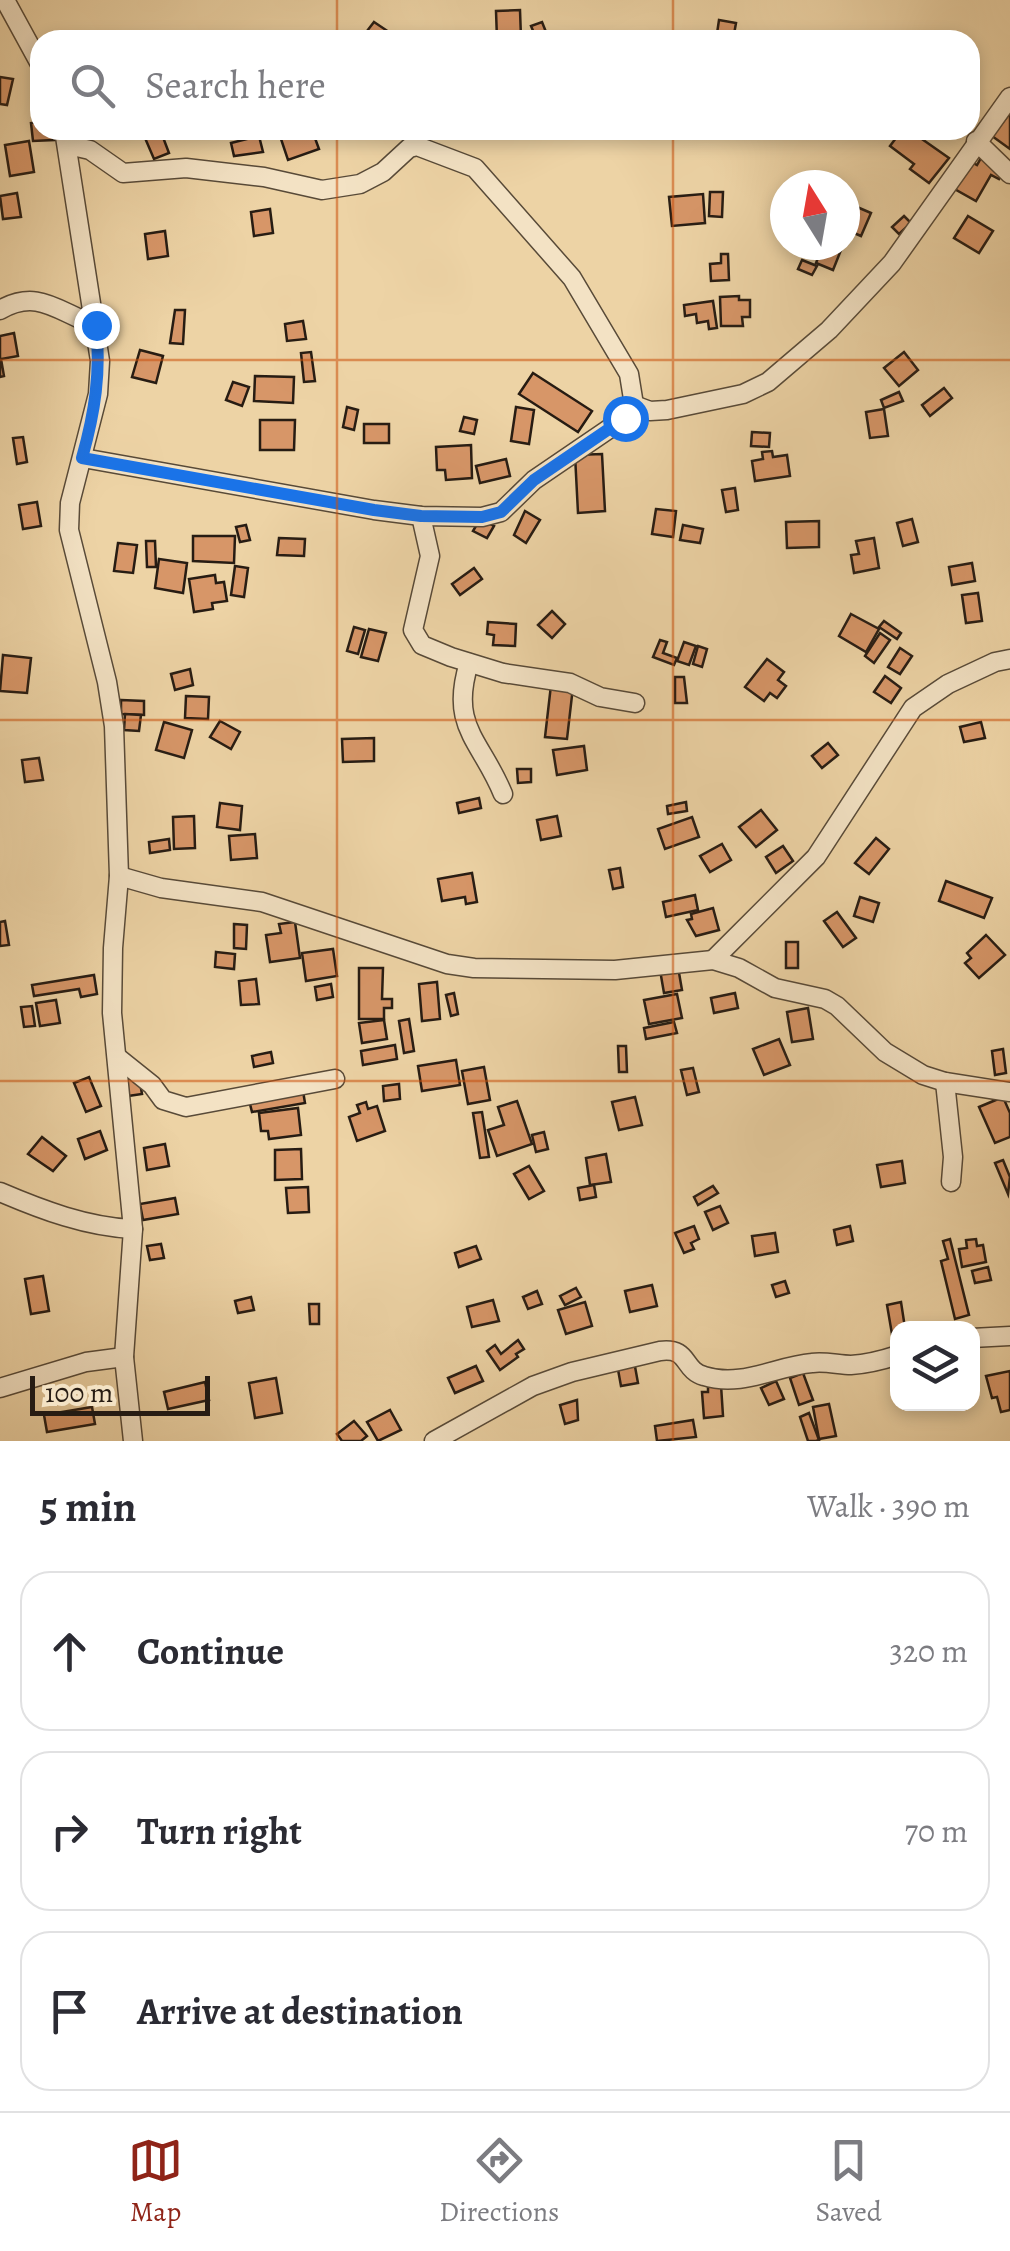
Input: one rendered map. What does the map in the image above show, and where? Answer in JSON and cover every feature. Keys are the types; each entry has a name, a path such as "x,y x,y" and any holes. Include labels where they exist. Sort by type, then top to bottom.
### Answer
{"street":[{"path":"5,0 30,45"},
{"path":"0,25 22,30"},
{"path":"980,136 1010,97"},
{"path":"66,140 100,361 98,394 70,503 68,530 107,682 114,726 119,876 112,1014 134,1229 124,1358 133,1441"},
{"path":"70,140 122,173 186,168 264,177 322,190 360,184 417,146 475,168 572,278 628,374 634,404 625,418 534,480 501,512 482,517 421,516 82,458"},
{"path":"634,404 650,411 667,410 743,394 768,382 829,330 892,262 976,141 1010,174"},
{"path":"0,310 19,300 31,299 96,325"},
{"path":"421,516 430,556 412,630 422,645 468,663 570,683 600,696 636,703"},
{"path":"714,960 816,857 913,708 948,684 1010,659"},
{"path":"468,663 461,692 464,721 492,767 503,794"},
{"path":"119,876 161,888 262,902 447,964 474,968 615,970 714,960 739,968 775,988 825,999 902,1065 945,1082 1010,1092"},
{"path":"117,1057 152,1085 163,1100 186,1107 336,1079"},
{"path":"945,1082 954,1157 951,1182"},
{"path":"0,1192 107,1228 134,1229"},
{"path":"980,1338 1010,1336"},
{"path":"434,1441 534,1386 572,1372 660,1350 681,1353 694,1371 704,1376 742,1380 812,1362 851,1365 890,1357"},
{"path":"0,1388 86,1362 124,1358"}],"building":[{"path":"520,10 521,30 497,30 496,11"},
{"path":"719,20 736,23 735,30 718,30"},
{"path":"374,22 386,30 368,30"},
{"path":"542,22 545,30 533,30 531,26"},
{"path":"0,77 13,79 7,105 0,104"},
{"path":"1010,113 1010,149 992,136"},
{"path":"146,140 164,140 169,153 154,159"},
{"path":"260,140 263,152 234,156 231,143"},
{"path":"281,140 316,140 319,149 288,160"},
{"path":"894,140 923,140 949,158 929,183 910,169 914,164 890,146"},
{"path":"29,141 34,172 10,176 5,145"},
{"path":"981,158 1004,170 999,179 991,175 976,201 951,187 966,159 977,165"},
{"path":"710,192 723,192 722,217 709,216"},
{"path":"17,193 21,217 3,219 0,196"},
{"path":"703,194 705,223 672,226 669,197"},
{"path":"860,208 871,213 860,236"},
{"path":"270,209 273,233 254,236 251,212"},
{"path":"904,216 911,223 899,234 892,227"},
{"path":"968,216 993,231 979,253 954,238"},
{"path":"165,231 168,256 148,259 145,234"},
{"path":"721,254 728,254 729,280 711,281 710,264 721,263"},
{"path":"802,260 817,266 812,275 798,269"},
{"path":"817,260 837,260 833,270 816,263"},
{"path":"739,296 739,300 750,300 750,317 742,317 743,326 721,326 720,297"},
{"path":"713,301 717,328 709,329 708,321 697,323 696,314 685,316 684,305"},
{"path":"175,310 185,310 183,344 170,343"},
{"path":"303,321 306,339 287,341 285,324"},
{"path":"14,333 18,356 1,359 4,376 0,377 0,336"},
{"path":"140,350 163,356 156,383 132,377"},
{"path":"311,352 315,381 304,382 301,353"},
{"path":"904,352 918,370 899,386 884,368"},
{"path":"533,373 592,411 578,432 519,394"},
{"path":"255,376 294,377 293,403 254,401"},
{"path":"233,382 249,387 242,406 226,400"},
{"path":"944,388 952,398 930,416 922,405"},
{"path":"899,392 903,401 884,408 881,400"},
{"path":"347,407 358,410 354,430 343,427"},
{"path":"516,407 534,410 529,444 511,441"},
{"path":"884,409 888,436 870,438 866,412"},
{"path":"464,417 477,420 474,434 460,431"},
{"path":"260,420 295,420 294,450 260,450"},
{"path":"364,424 389,424 389,443 364,443"},
{"path":"752,432 770,433 769,447 751,446"},
{"path":"23,437 27,462 17,464 13,438"},
{"path":"471,445 472,478 446,480 445,470 437,470 436,447"},
{"path":"772,451 773,457 787,455 790,476 755,481 752,461 763,459 762,452"},
{"path":"602,454 605,511 578,513 575,455"},
{"path":"506,459 510,476 480,483 476,466"},
{"path":"735,488 738,510 726,512 722,490"},
{"path":"37,502 41,526 23,529 19,505"},
{"path":"656,509 676,511 673,537 652,534"},
{"path":"525,511 540,520 526,543 514,535"},
{"path":"480,519 494,526 487,538 473,531"},
{"path":"912,519 918,542 903,546 897,523"},
{"path":"819,521 819,547 787,548 786,522"},
{"path":"246,525 250,540 240,542 236,527"},
{"path":"683,525 703,529 700,543 680,540"},
{"path":"193,536 235,536 234,563 193,561"},
{"path":"279,538 305,539 304,556 277,555"},
{"path":"874,538 879,568 854,573 851,555 859,554 856,541"},
{"path":"146,541 155,541 156,567 147,567"},
{"path":"118,543 137,545 133,573 114,571"},
{"path":"159,559 187,563 183,593 155,588"},
{"path":"972,563 975,581 952,585 949,567"},
{"path":"235,566 248,568 244,597 231,595"},
{"path":"474,568 482,579 460,595 452,584"},
{"path":"215,575 216,583 224,582 227,601 212,603 213,609 194,612 189,579"},
{"path":"978,593 982,621 966,623 962,595"},
{"path":"552,611 565,624 552,638 538,625"},
{"path":"851,614 879,629 866,652 839,636"},
{"path":"884,621 901,633 897,639 879,627"},
{"path":"488,622 516,624 515,646 493,645 494,635 487,634"},
{"path":"354,627 365,630 358,654 347,651"},
{"path":"369,629 386,633 378,661 361,657"},
{"path":"880,633 890,640 874,663 865,656"},
{"path":"660,640 667,642 663,653 677,658 674,665 653,657"},
{"path":"684,642 696,646 689,665 677,661"},
{"path":"698,646 707,649 702,667 693,664"},
{"path":"900,648 912,656 900,674 888,667"},
{"path":"3,655 31,658 27,693 0,691"},
{"path":"767,659 784,672 778,680 786,686 777,698 770,693 764,701 745,687"},
{"path":"190,669 193,685 175,690 171,674"},
{"path":"885,676 901,688 891,703 874,692"},
{"path":"675,677 684,677 687,703 675,703"},
{"path":"551,685 573,687 567,739 545,737"},
{"path":"186,696 209,697 208,719 185,718"},
{"path":"121,700 144,701 144,715 121,714"},
{"path":"125,714 141,715 139,731 124,730"},
{"path":"220,721 240,732 231,749 210,737"},
{"path":"164,722 192,730 184,758 156,750"},
{"path":"981,722 985,738 964,742 960,727"},
{"path":"374,738 374,761 343,762 342,739"},
{"path":"828,743 838,755 822,768 812,756"},
{"path":"584,746 587,770 557,775 553,750"},
{"path":"39,758 43,780 25,782 22,760"},
{"path":"517,769 531,769 531,782 518,783"},
{"path":"479,798 481,808 459,813 457,803"},
{"path":"686,802 687,811 668,814 667,806"},
{"path":"220,803 242,806 240,830 217,827"},
{"path":"761,810 777,830 756,847 739,827"},
{"path":"194,816 195,848 174,849 173,817"},
{"path":"557,816 561,836 541,840 537,820"},
{"path":"692,817 699,837 665,849 658,829"},
{"path":"255,834 257,858 231,860 229,836"},
{"path":"876,838 889,849 869,874 855,863"},
{"path":"169,839 170,850 150,853 149,842"},
{"path":"722,844 731,860 710,872 700,856"},
{"path":"783,846 793,861 776,873 766,857"},
{"path":"620,868 623,887 613,889 609,870"},
{"path":"472,873 477,902 466,904 465,897 442,901 438,879"},
{"path":"946,881 992,898 984,918 939,901"},
{"path":"695,895 698,910 666,917 663,902"},
{"path":"860,897 879,903 873,922 854,916"},
{"path":"713,908 719,930 696,936 687,920 692,919 691,914"},
{"path":"837,912 856,938 843,947 824,921"},
{"path":"5,921 9,945 0,946 0,922"},
{"path":"295,922 300,958 270,962 266,935 281,933 279,924"},
{"path":"234,924 247,925 246,949 234,948"},
{"path":"986,935 1005,955 979,978 965,963 971,958 967,953"},
{"path":"786,942 798,942 798,968 786,968"},
{"path":"333,949 337,976 306,981 302,953"},
{"path":"216,952 235,954 234,969 215,967"},
{"path":"678,967 682,990 664,993 660,970"},
{"path":"359,968 383,968 382,999 392,999 392,1008 384,1008 384,1019 359,1019"},
{"path":"94,975 97,994 81,997 79,989 34,996 32,985"},
{"path":"256,979 259,1004 241,1005 239,981"},
{"path":"437,982 440,1019 422,1021 419,984"},
{"path":"331,984 333,997 317,1000 315,987"},
{"path":"454,993 458,1014 451,1016 446,995"},
{"path":"735,993 738,1008 714,1013 711,998"},
{"path":"677,994 682,1018 649,1024 644,1000"},
{"path":"56,1000 60,1023 40,1026 36,1003"},
{"path":"32,1006 35,1026 24,1027 21,1007"},
{"path":"808,1008 813,1039 792,1042 787,1012"},
{"path":"409,1019 414,1051 404,1053 399,1021"},
{"path":"384,1020 387,1039 362,1043 359,1023"},
{"path":"674,1022 677,1033 646,1039 644,1028"},
{"path":"779,1039 790,1065 764,1075 753,1049"},
{"path":"395,1045 397,1059 363,1065 361,1051"},
{"path":"618,1046 626,1046 627,1072 619,1072"},
{"path":"1003,1049 1006,1073 995,1075 992,1051"},
{"path":"271,1052 273,1063 254,1067 252,1056"},
{"path":"456,1060 460,1085 422,1091 418,1066"},
{"path":"484,1067 490,1100 468,1104 462,1071"},
{"path":"693,1068 699,1092 687,1095 681,1070"},
{"path":"89,1077 101,1106 86,1112 74,1083"},
{"path":"139,1077 142,1094 128,1096 126,1079"},
{"path":"399,1084 400,1099 384,1101 383,1086"},
{"path":"303,1091 305,1103 252,1112 249,1100"},
{"path":"635,1097 642,1125 619,1130 612,1102"},
{"path":"1003,1097 1010,1113 1010,1137 995,1143 979,1107"},
{"path":"517,1101 532,1144 497,1156 488,1130 504,1125 498,1107"},
{"path":"366,1102 368,1109 377,1106 385,1131 357,1141 349,1117 360,1113 357,1105"},
{"path":"298,1108 301,1135 269,1139 268,1131 261,1131 259,1113"},
{"path":"482,1112 489,1157 480,1158 473,1113"},
{"path":"100,1131 107,1150 85,1159 78,1139"},
{"path":"544,1132 548,1149 536,1152 532,1135"},
{"path":"42,1137 66,1156 53,1171 28,1154"},
{"path":"165,1144 169,1166 147,1170 144,1148"},
{"path":"301,1149 302,1179 275,1180 275,1150"},
{"path":"606,1154 611,1182 590,1185 586,1158"},
{"path":"1003,1160 1010,1177 1008,1194 995,1163"},
{"path":"902,1161 905,1183 881,1187 877,1165"},
{"path":"529,1166 544,1191 529,1199 514,1174"},
{"path":"594,1185 596,1197 580,1200 578,1188"},
{"path":"713,1186 718,1193 698,1205 694,1197"},
{"path":"308,1187 309,1212 288,1213 286,1188"},
{"path":"175,1198 178,1214 143,1220 140,1204"},
{"path":"720,1206 728,1223 713,1230 705,1212"},
{"path":"694,1226 699,1239 691,1243 694,1249 684,1253 675,1233"},
{"path":"850,1226 853,1241 837,1245 834,1230"},
{"path":"775,1233 778,1252 755,1256 752,1236"},
{"path":"950,1239 969,1315 955,1319 941,1261 948,1259 943,1241"},
{"path":"976,1239 977,1246 983,1245 986,1262 962,1267 959,1249 967,1248 966,1240"},
{"path":"161,1244 164,1258 150,1260 147,1246"},
{"path":"476,1246 481,1259 459,1267 455,1253"},
{"path":"988,1267 991,1280 975,1283 972,1271"},
{"path":"43,1276 49,1311 31,1314 25,1279"},
{"path":"785,1281 789,1293 776,1297 772,1285"},
{"path":"652,1285 657,1306 630,1312 625,1291"},
{"path":"576,1288 581,1297 565,1305 560,1296"},
{"path":"537,1291 542,1304 528,1309 523,1297"},
{"path":"251,1297 254,1310 238,1313 235,1301"},
{"path":"493,1300 499,1321 472,1327 467,1307"},
{"path":"585,1302 592,1326 566,1334 558,1310"},
{"path":"901,1302 904,1321 890,1322 887,1305"},
{"path":"309,1304 319,1304 319,1324 310,1324"},
{"path":"518,1340 524,1349 500,1370 487,1351 495,1345 501,1354"},
{"path":"634,1361 638,1383 621,1386 617,1364"},
{"path":"476,1366 483,1381 455,1393 448,1378"},
{"path":"1010,1371 1010,1410 1001,1412 986,1376"},
{"path":"803,1373 813,1400 799,1405 790,1378"},
{"path":"276,1378 282,1413 255,1418 249,1383"},
{"path":"776,1381 784,1399 769,1405 761,1388"},
{"path":"205,1382 209,1400 168,1409 164,1392"},
{"path":"721,1385 723,1416 704,1418 702,1392 708,1392 708,1386"},
{"path":"577,1400 578,1420 565,1424 560,1405"},
{"path":"829,1404 836,1436 819,1439 813,1407"},
{"path":"92,1407 95,1424 47,1432 44,1415"},
{"path":"390,1410 401,1430 378,1441 367,1422"},
{"path":"809,1413 819,1440 816,1441 808,1441 800,1417"},
{"path":"693,1420 696,1437 657,1441 655,1426"},
{"path":"354,1421 367,1436 361,1441 342,1441 337,1434"}],"route":[{"path":"96,325 98,394 82,458 174,475 374,510 482,517 501,512 534,480 625,418"}]}
